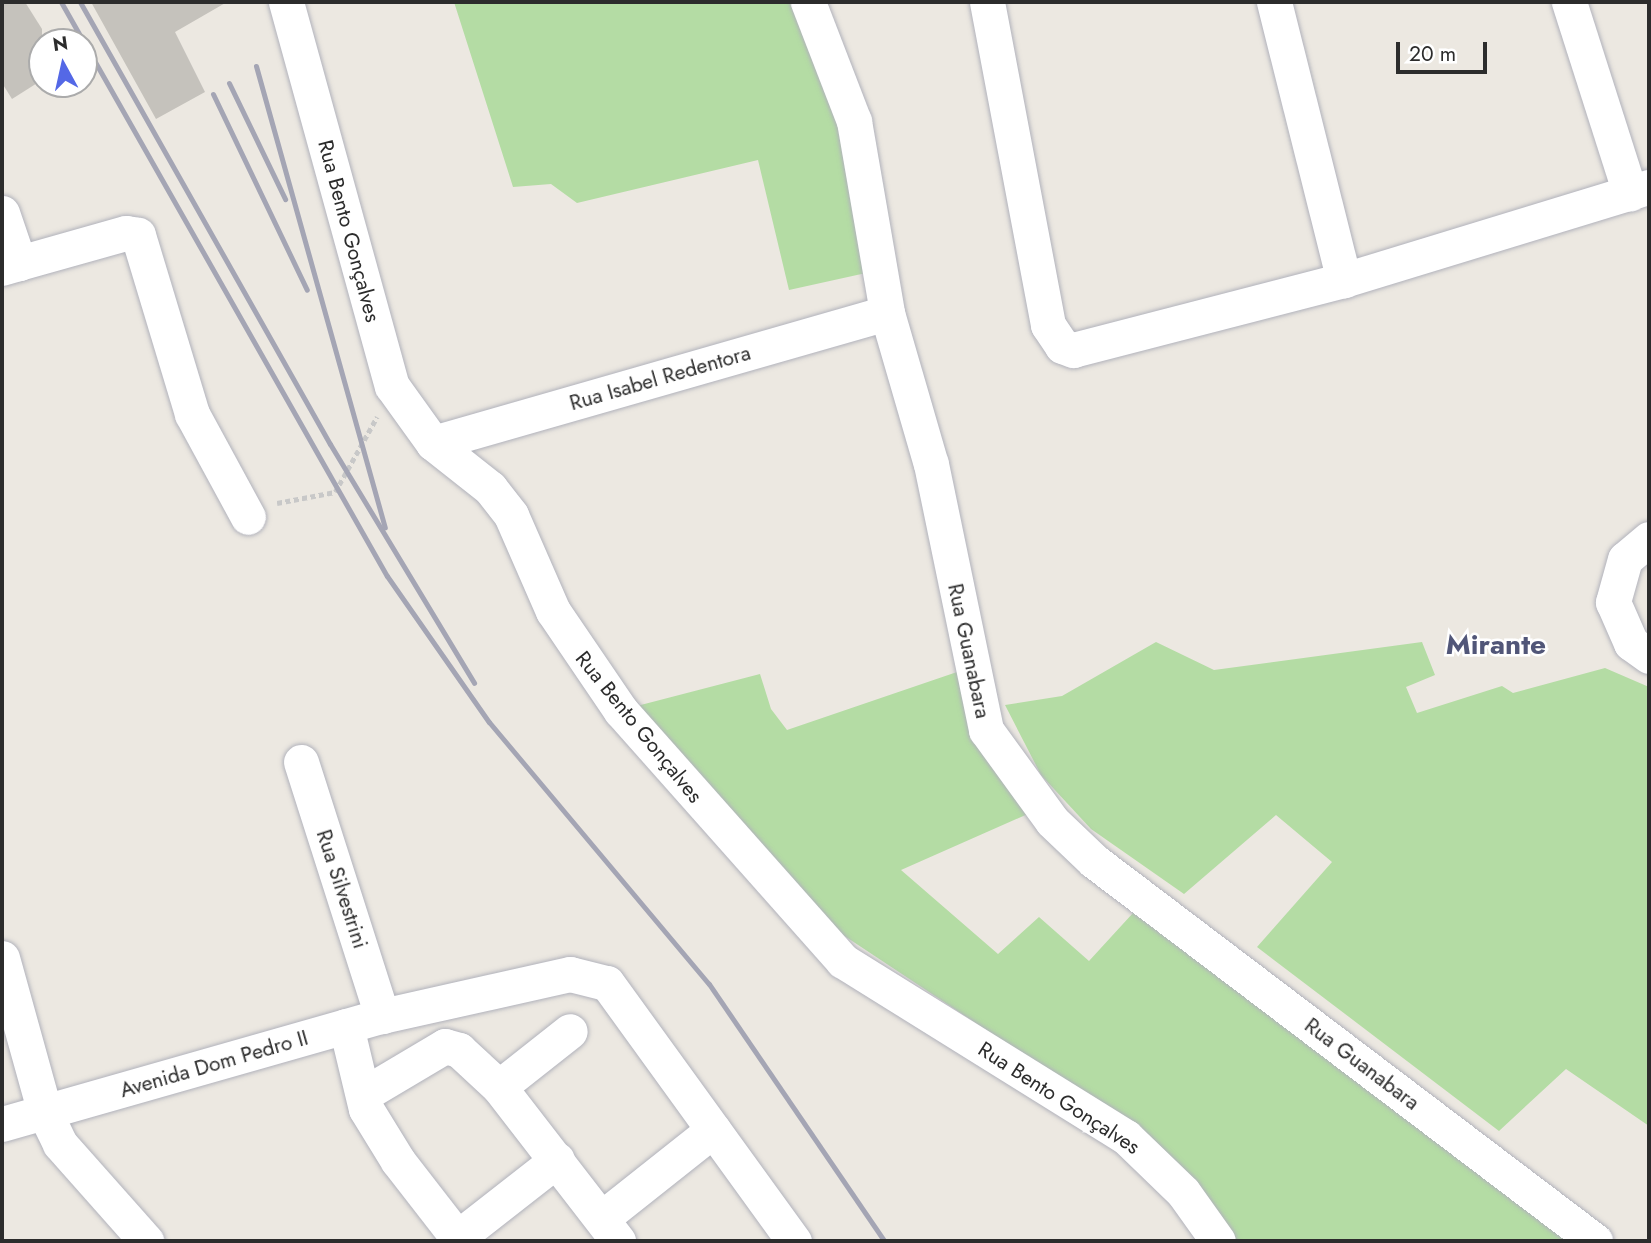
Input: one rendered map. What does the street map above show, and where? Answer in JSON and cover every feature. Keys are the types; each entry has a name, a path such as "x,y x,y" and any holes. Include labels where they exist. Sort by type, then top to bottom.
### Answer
{"street":[{"name":"Rua Bento Gonçalves","path":"286,2 392,386 433,443 490,488 511,515 553,611 621,711 843,961 1126,1137 1183,1192 1217,1241"},
{"name":"Rua Guanabara","path":"808,2 854,121 887,313 931,464 974,687 986,730 1017,779 1094,861 1595,1241"},
{"path":"987,2 1048,325 1062,346 1090,350 1344,280 1639,190 1569,2"},
{"path":"1274,2 1344,280"},
{"path":"2,213 10,265 126,233 138,235 192,414 248,517"},
{"name":"Rua Isabel Redentora","path":"433,443 887,313"},
{"path":"1649,540 1625,559 1615,580 1613,603 1631,643 1649,656"},
{"name":"Rua Silvestrini","path":"301,762 382,1016"},
{"path":"2,958 45,1113 79,1170 146,1241"},
{"name":"Avenida Dom Pedro II","path":"2,1124 382,1016 570,974 607,983 794,1241"},
{"path":"346,1026 366,1109 398,1161 459,1239 557,1160"},
{"path":"499,1087 570,1031"},
{"path":"364,1094 445,1046 458,1050 499,1087 610,1230 713,1130"}],"path":[{"path":"248,517 271,505 335,492 392,386"}],"green space":[{"path":"454,2 790,2 821,66 837,117 866,273 789,290 758,160 577,203 551,184 513,187"},
{"path":"1156,642 1214,670 1422,642 1435,675 1406,687 1417,713 1502,686 1513,693 1605,668 1649,687 1649,1126 1566,1069 1499,1131 1257,947 1332,862 1276,815 1184,894 1091,829 1041,775 1005,705 1062,696"},
{"path":"957,672 1030,813 901,870 998,954 1039,917 1089,961 1133,913 1570,1241 1234,1241 1140,1132 831,927 633,707 760,674 771,709 787,730"}],"building":[{"path":"2,2 25,2 41,28 28,28 28,89 12,99 2,83"},
{"path":"91,2 227,2 175,32 205,92 156,119"}],"railway":[{"path":"61,2 387,576 489,722 709,984 884,1241"},
{"path":"80,2 330,444 474,683"},
{"path":"256,66 385,527"},
{"path":"229,83 285,199"},
{"path":"213,94 307,290"}],"district":[{"name":"Mirante","path":"1496,645"}]}
